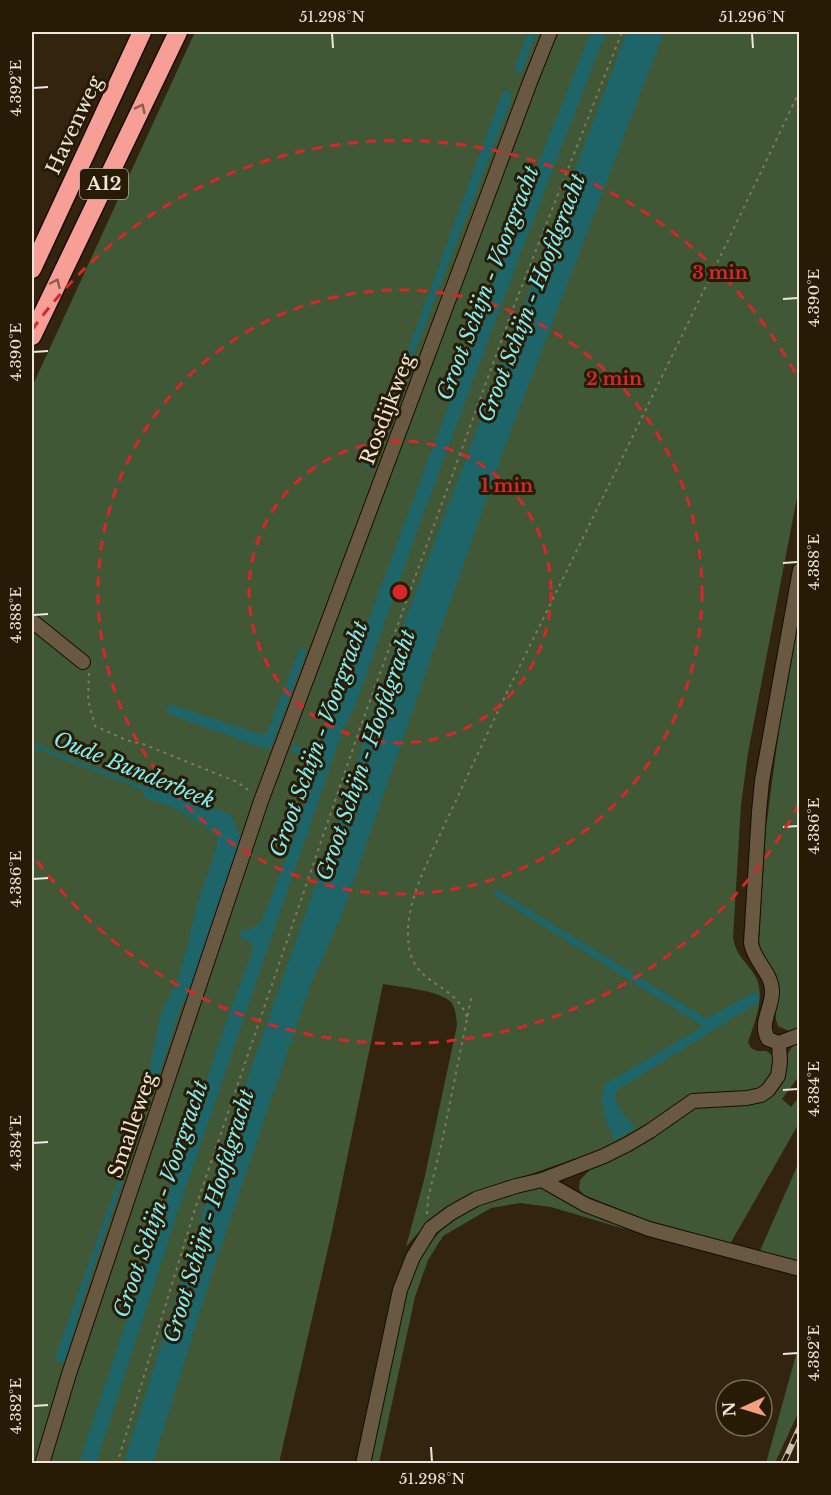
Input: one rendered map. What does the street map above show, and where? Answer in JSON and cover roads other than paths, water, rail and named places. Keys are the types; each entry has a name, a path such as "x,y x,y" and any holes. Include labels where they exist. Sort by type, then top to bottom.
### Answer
{"highway":[{"name":"Havenweg","path":"32,269 142,32"},
{"name":"A12","path":"32,336 178,32"},
{"path":"32,247 81,165"}],"street":[{"name":"Rosdijkweg","path":"261,801 550,32"},
{"path":"800,570 762,781 752,943 757,960 772,984 764,1025 768,1039 779,1043 800,1035"},
{"path":"32,621 83,662"},
{"name":"Smalleweg","path":"42,1464 69,1374 261,801"},
{"path":"363,1464 400,1290 413,1257 431,1228 465,1204 498,1191 542,1180 604,1156 628,1144 693,1101 761,1095 768,1090 778,1076 779,1043"},
{"path":"542,1180 586,1205 649,1228 800,1269"}],"water":[{"path":"528,32 537,32 522,71 517,73 514,70"},
{"path":"591,32 606,32 420,523 355,706 342,732 180,1205 96,1463 79,1463 224,1028 253,949 250,941 242,938 241,931 250,930 261,923 289,850 314,771 315,761 291,751 293,745 316,752 341,694 544,149"},
{"name":"Groot Schijn - Hoofdgracht","path":"627,32 664,32 501,457 341,917 310,986 212,1273 153,1463 124,1463 220,1158 325,858 398,639"},
{"path":"509,90 510,103 393,404 389,402 500,99 504,91"},
{"path":"383,419 388,420 371,466 368,468 366,464"},
{"path":"303,648 306,653 271,748 265,749 169,714 166,710 172,705 262,735 268,731 299,650"},
{"path":"147,784 232,816 242,842 190,991 180,1009 157,1081 141,1116 135,1143 82,1303 68,1354 65,1361 61,1363 57,1361 56,1355 119,1178 146,1087 160,1018 180,970 199,899 218,841 215,834 175,808 143,797"},
{"path":"496,889 705,1018 755,992 759,995 759,1003 616,1091 618,1106 635,1128 614,1141 603,1105 605,1084 702,1027 494,895"}],"waterway":[{"name":"Oude Bunderbeek","path":"32,745 148,790"}],"railway":[{"path":"783,1464 800,1427"}],"water label":[{"name":"Groot Schijn - Voorgracht","path":"488,283"},
{"name":"Groot Schijn - Voorgracht","path":"319,739"},
{"name":"Groot Schijn - Voorgracht","path":"161,1199"}]}
